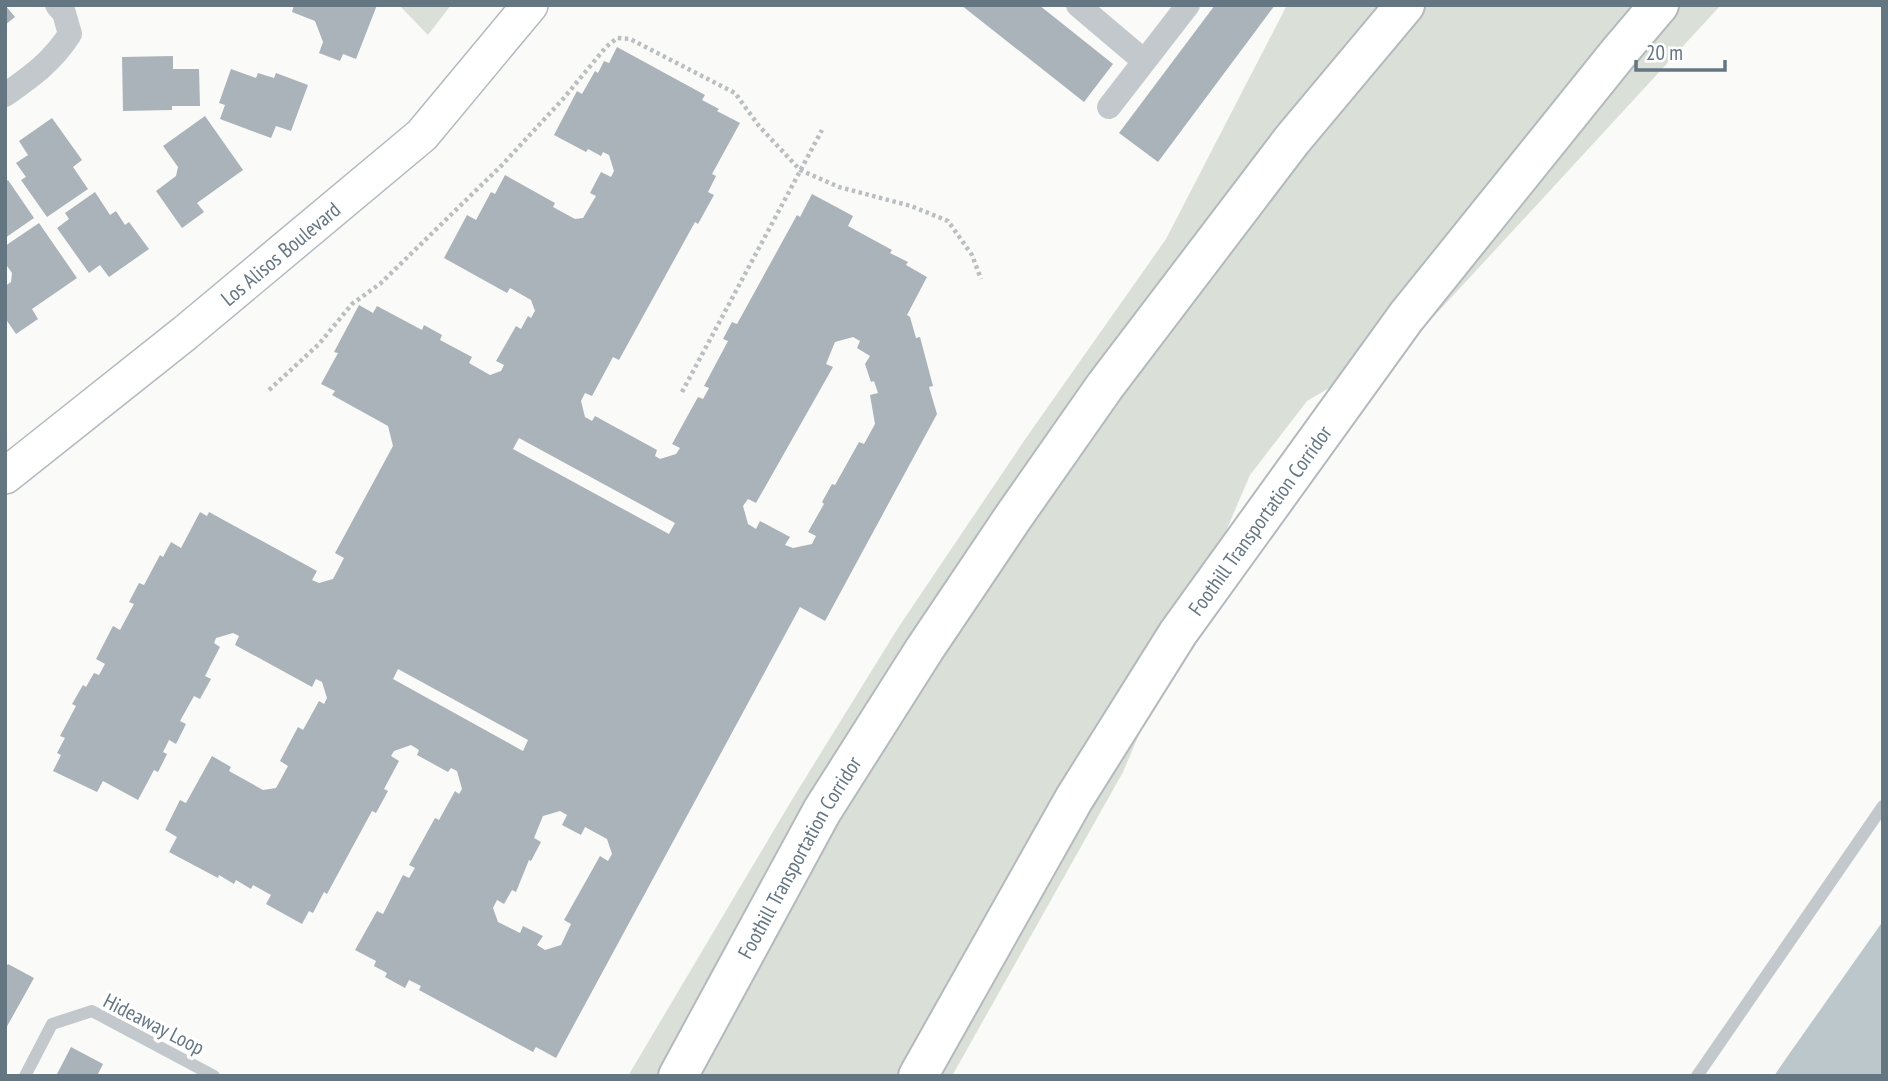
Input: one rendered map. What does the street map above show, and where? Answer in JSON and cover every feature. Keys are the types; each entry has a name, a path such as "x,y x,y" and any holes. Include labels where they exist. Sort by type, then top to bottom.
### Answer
{"highway":[{"name":"Foothill Transportation Corridor","path":"678,1076 822,811 924,650 1014,516 1105,386 1292,140 1405,5"},
{"name":"Foothill Transportation Corridor","path":"918,1076 1068,811 1178,633 1406,317 1659,5"}],"main road":[{"name":"Los Alisos Boulevard","path":"5,476 185,333 422,135 530,5"}],"street":[{"path":"5,94 57,54 70,34 64,13 57,5"},
{"path":"1078,5 1144,61"},
{"path":"1109,107 1188,5"}],"lane":[{"path":"1697,1076 1883,806"},
{"name":"Hideaway Loop","path":"24,1076 52,1024 92,1011 214,1076"}],"path":[{"path":"269,390 319,344 352,304 381,283 502,164 617,38 630,39 735,93 759,125 800,170 839,187 911,206 948,221 972,255 981,279"},
{"path":"682,392 822,130"}],"shaded area":[{"path":"399,5 451,5 428,35"},
{"path":"1287,5 1721,5 1413,339 1307,401 1250,475 1123,772 952,1076 628,1076 790,803 898,628 1026,438 1166,239"},
{"path":"1883,921 1883,1076 1774,1076 1787,1057"}],"building":[{"path":"5,5 15,17 5,25"},
{"path":"294,5 377,5 356,59 343,54 340,61 319,53 323,42 315,21 292,12"},
{"path":"961,5 1039,5 1113,64 1084,102"},
{"path":"1215,5 1275,5 1158,162 1119,133"},
{"path":"617,47 705,95 702,100 740,123 712,174 716,176 708,192 714,195 698,224 695,222 619,360 613,357 592,396 585,393 581,401 585,417 592,421 595,416 657,450 655,456 660,459 676,454 680,448 672,444 698,397 703,399 709,388 704,386 728,341 723,339 732,322 737,324 797,215 800,217 812,194 853,216 848,226 892,250 890,253 908,262 906,265 927,277 907,315 916,338 920,337 933,386 929,387 937,414 825,621 800,607 556,1058 536,1047 533,1052 419,990 421,986 409,980 405,988 385,977 387,973 374,966 376,961 355,950 377,911 383,914 403,875 409,878 415,868 409,865 435,818 439,820 455,791 459,794 462,789 457,771 451,768 448,772 417,755 419,750 411,745 394,751 391,756 399,761 384,789 388,791 376,813 372,811 327,894 324,892 313,913 309,911 302,924 266,904 271,895 253,885 251,889 236,880 234,884 219,875 218,878 169,852 177,837 165,830 180,800 186,803 212,756 231,767 229,771 263,790 276,788 288,766 280,761 298,727 303,730 319,701 324,704 327,698 322,682 316,679 312,687 235,645 239,636 233,633 216,638 214,643 220,647 205,676 211,679 200,699 194,696 180,721 186,724 176,744 169,740 163,752 167,754 158,772 154,770 138,800 103,781 97,792 53,771 61,755 57,753 65,738 60,736 76,706 72,704 83,685 86,687 94,673 99,675 105,664 96,659 113,626 120,630 134,604 129,602 139,583 144,585 160,555 163,557 171,542 181,548 200,512 207,516 209,512 317,571 312,580 319,583 333,579 344,558 335,553 393,446 388,426 332,395 335,391 321,384 338,353 334,352 359,305 373,313 377,306 422,330 424,325 442,335 440,340 472,357 469,363 490,375 501,371 504,365 496,361 516,326 521,329 528,316 531,318 535,311 531,300 510,288 507,293 444,258 467,215 476,220 491,192 495,194 505,175 555,203 553,207 575,219 583,218 596,196 590,193 601,172 611,177 614,171 609,155 603,152 601,156 588,149 586,152 554,135 577,91 582,94 595,71 598,73 604,61 609,63","holes":["853,337 860,341 857,348 870,356 865,364 878,393 870,395 875,424 864,444 859,442 835,485 832,484 822,502 824,504 808,532 816,536 812,544 793,548 785,545 790,537 760,521 756,529 748,524 743,506 748,499 756,503 833,367 826,364 835,342","519,438 675,523 669,534 513,449","398,669 528,740 523,751 393,679","560,811 567,815 562,825 581,835 585,827 607,839 612,854 608,861 600,856 564,920 571,924 561,945 545,950 537,945 543,936 523,926 520,933 498,922 493,908 497,900 504,904 512,890 516,892 529,860 531,861 541,842 534,838 543,816"]},
{"path":"173,56 173,69 199,69 200,106 172,106 172,110 123,111 122,57"},
{"path":"231,69 256,78 258,73 274,78 276,73 308,85 291,131 276,126 271,138 220,119 225,105 219,103"},
{"path":"205,116 243,170 197,203 204,212 182,228 156,191 176,176 178,167 163,146"},
{"path":"52,118 82,160 73,167 88,189 47,217 21,180 26,177 16,163 28,155 19,141"},
{"path":"8,180 34,218 5,238 5,182"},
{"path":"95,192 110,215 116,211 125,225 129,222 149,249 109,277 100,265 89,273 57,228 69,219 65,213"},
{"path":"39,223 77,278 32,309 38,319 16,334 5,318 5,286 11,282 12,273 5,263 5,246"},
{"path":"8,964 34,978 5,1030 5,969"},
{"path":"71,1047 103,1064 97,1076 56,1076"}]}
